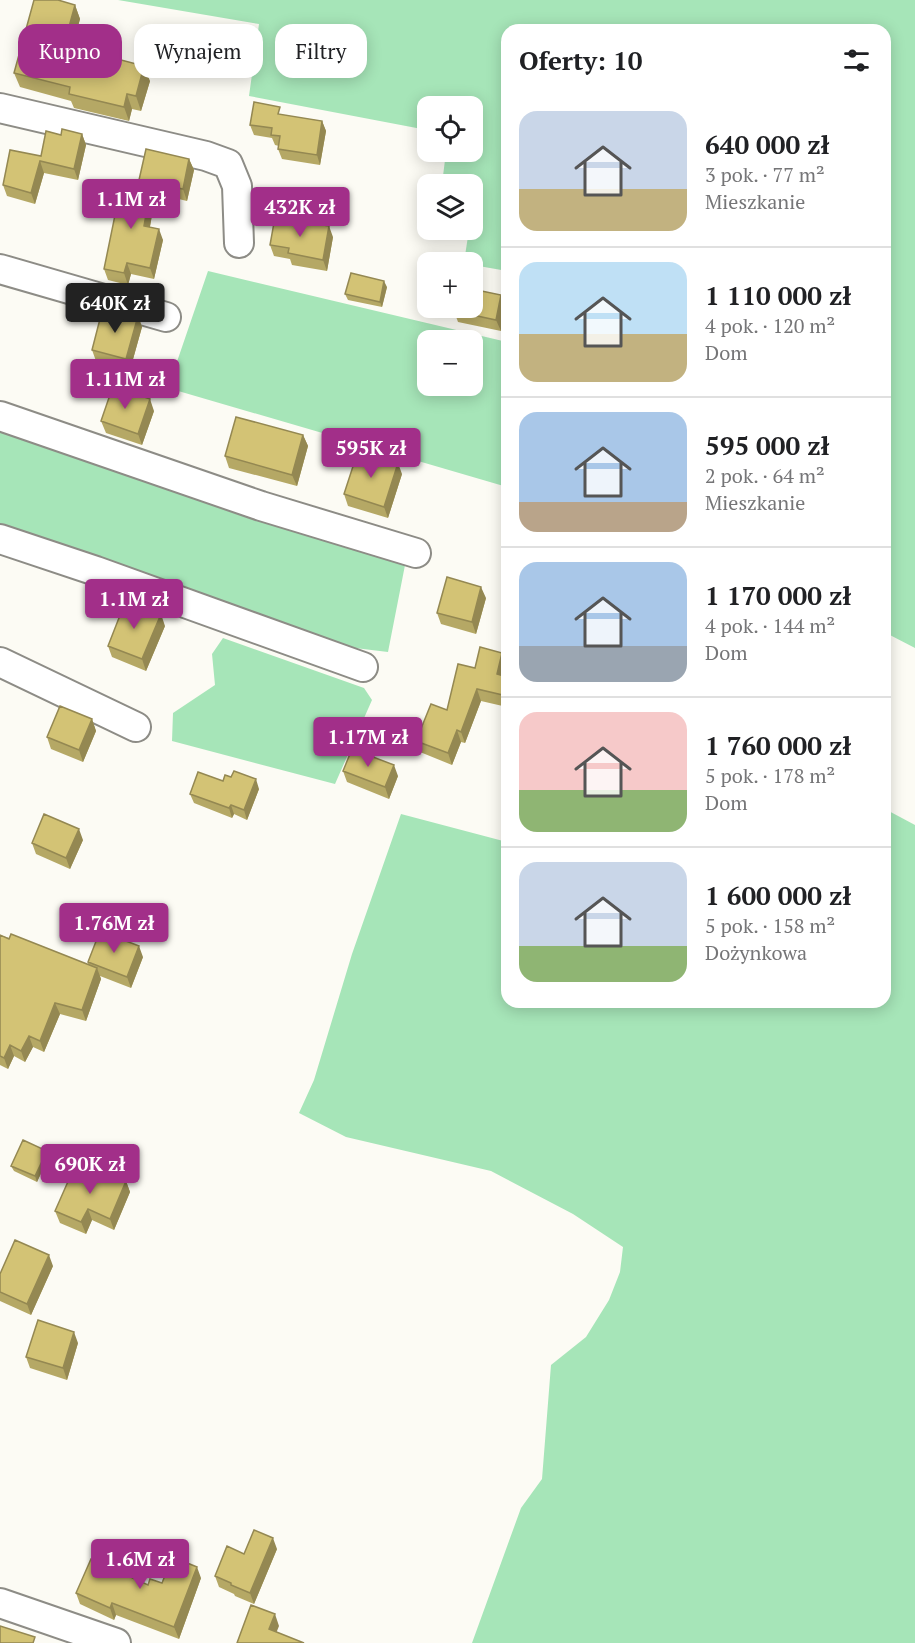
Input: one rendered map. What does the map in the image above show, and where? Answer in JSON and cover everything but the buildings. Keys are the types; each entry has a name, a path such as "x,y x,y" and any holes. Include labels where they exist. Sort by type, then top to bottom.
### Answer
{"street":[{"path":"0,108 206,156 228,164 237,186 239,243"},
{"path":"0,269 166,317"},
{"path":"0,416 261,506 416,553"},
{"path":"0,539 363,667"},
{"path":"0,662 136,727"},
{"path":"0,1603 116,1643"}],"green space":[{"path":"118,0 915,0 915,648 891,636 891,24 501,24 501,270 483,267 483,252 466,252 467,240 483,240 483,174 443,174 445,162 483,162 483,96 417,96 417,128 249,96 252,78 263,78 263,24"},
{"path":"208,271 456,330 417,330 417,396 483,396 483,336 501,341 501,485 168,388"},
{"path":"0,427 406,560 388,652 355,648 0,534"},
{"path":"223,638 364,688 372,700 335,784 172,741 173,713 215,685 212,654"},
{"path":"891,812 915,825 915,1643 472,1643 521,1508 542,1479 551,1365 586,1337 609,1300 620,1272 623,1247 573,1214 491,1171 346,1137 299,1113 314,1080 352,954 401,814 501,840 501,1008 891,1008"}]}
